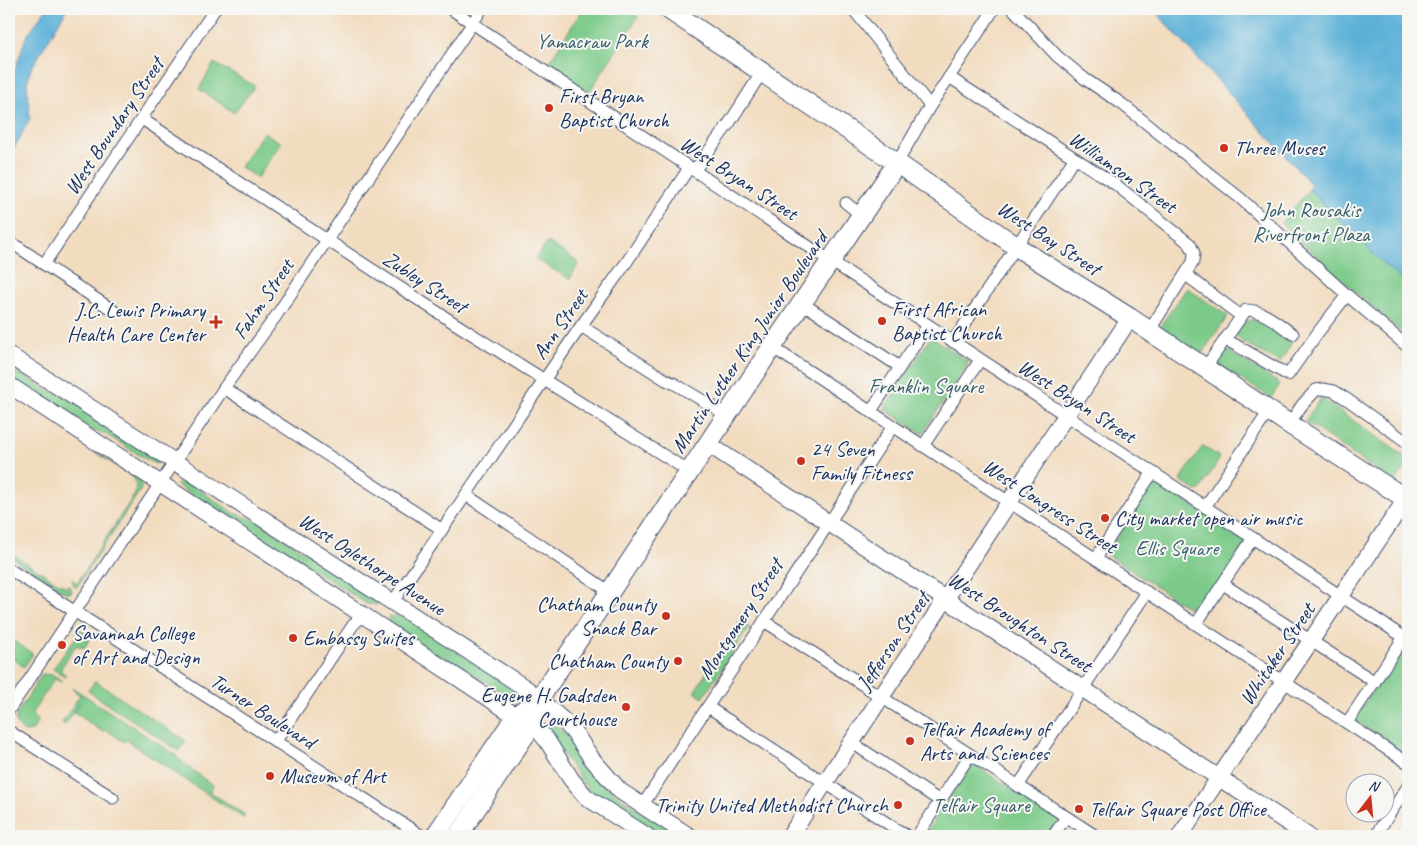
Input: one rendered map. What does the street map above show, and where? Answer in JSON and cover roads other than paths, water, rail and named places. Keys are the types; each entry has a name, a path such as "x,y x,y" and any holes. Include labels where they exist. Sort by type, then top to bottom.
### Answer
{"main road":[{"name":"West Bay Street","path":"668,9 897,163 1016,247 1130,318 1289,424 1408,498"},
{"name":"Martin Luther King Junior Boulevard","path":"435,836 539,699 772,346 897,163"},
{"name":"Jefferson Street","path":"790,836 1130,318"},
{"name":"West Oglethorpe Avenue","path":"9,355 527,689 566,722 603,774 620,791 689,836"},
{"path":"9,385 541,733 562,766 586,797 626,831 647,836"},
{"name":"West Broughton Street","path":"708,444 1308,836"},
{"name":"Whitaker Street","path":"1180,836 1408,498"},
{"path":"363,615 376,612 392,603"},
{"name":"Martin Luther King Junior Boulevard","path":"458,836 523,721"},
{"name":"Montgomery Street","path":"626,831 642,806"}],"street":[{"name":"West Boundary Street","path":"44,264 215,9"},
{"name":"West Bryan Street","path":"452,9 689,168 1406,639"},
{"name":"Fahm Street","path":"9,710 224,388 276,316 482,9"},
{"path":"853,9 930,106"},
{"name":"Martin Luther King Junior Boulevard","path":"897,163 930,106 994,9"},
{"path":"1013,9 1057,56 1122,104 1240,198 1408,347"},
{"name":"Ann Street","path":"392,603 626,263 689,168 697,167 702,161 762,72"},
{"name":"Williamson Street","path":"949,77 1115,184 1190,244 1194,253 1193,262 1149,331"},
{"name":"Zubley Street","path":"142,119 451,322 690,472"},
{"path":"953,342 1074,159"},
{"path":"846,204 861,214"},
{"path":"15,245 114,311"},
{"path":"1186,275 1241,316"},
{"path":"1225,339 1288,375 1347,294"},
{"path":"802,302 900,367"},
{"path":"1205,368 1246,310 1256,310 1293,334"},
{"path":"871,412 928,325"},
{"path":"582,326 666,380 727,415"},
{"name":"West Congress Street","path":"772,346 1408,763"},
{"path":"923,446 980,360"},
{"path":"224,388 441,530"},
{"path":"1289,424 1302,405 1316,390 1323,389 1341,396 1408,443"},
{"path":"1205,507 1269,410"},
{"name":"Montgomery Street","path":"642,806 893,426"},
{"path":"1096,558 1154,473"},
{"path":"466,495 610,592"},
{"path":"1196,624 1253,538"},
{"name":"Turner Boulevard","path":"9,569 422,836"},
{"path":"1223,584 1374,682"},
{"path":"1018,786 1147,592"},
{"path":"275,742 353,625 363,615"},
{"path":"764,621 1096,836"},
{"path":"1347,723 1406,639"},
{"path":"708,707 907,836"},
{"path":"9,730 113,798"},
{"path":"851,742 940,801"},
{"path":"917,836 970,755"},
{"path":"1375,836 1408,786"},
{"path":"1053,836 1066,817"}],"water":[{"path":"46,9 67,9 31,69 27,83 30,118 15,147 9,154 9,77 16,67 26,37"},
{"path":"1153,9 1408,9 1408,285 1387,267 1309,190 1311,184"}],"place":[{"name":"First Bryan Baptist Church","path":"549,108"},
{"name":"Three Muses","path":"1224,148"},
{"name":"First African Baptist Church","path":"882,321"},
{"name":"J.C. Lewis Primary Health Care Center","path":"216,322"},
{"name":"24 Seven Family Fitness","path":"801,461"},
{"name":"City market open air music","path":"1105,518"},
{"name":"Chatham County Snack Bar","path":"666,616"},
{"name":"Embassy Suites","path":"293,638"},
{"name":"Savannah College of Art and Design","path":"62,645"},
{"name":"Chatham County","path":"678,661"},
{"name":"Eugene H. Gadsden Courthouse","path":"626,707"},
{"name":"Telfair Academy of Arts and Sciences","path":"910,741"},
{"name":"Museum of Art","path":"270,776"},
{"name":"Trinity United Methodist Church","path":"898,805"},
{"name":"Telfair Square Post Office","path":"1079,809"}],"park label":[{"name":"Yamacraw Park","path":"592,41"},
{"name":"John Rousakis Riverfront Plaza","path":"1311,222"},
{"name":"Franklin Square","path":"926,386"},
{"name":"Ellis Square","path":"1177,548"},
{"name":"Telfair Square","path":"981,805"}]}
